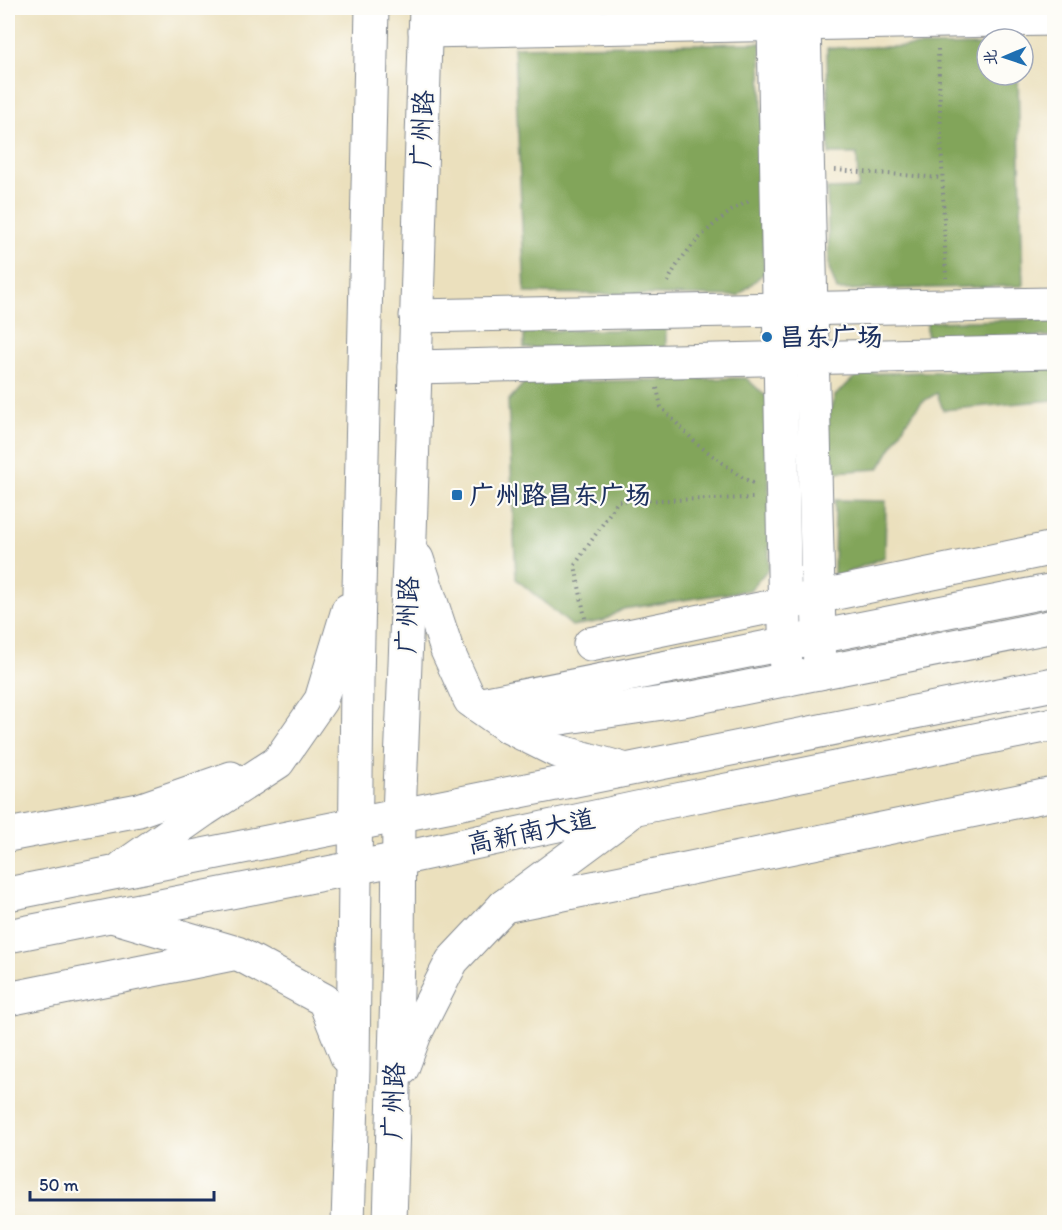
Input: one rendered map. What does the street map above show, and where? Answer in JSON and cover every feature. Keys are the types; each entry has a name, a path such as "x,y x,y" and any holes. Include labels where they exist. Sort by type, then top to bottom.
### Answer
{"main road":[{"name":"广州路","path":"348,1222 353,1070 360,571 372,8"},
{"name":"广州路","path":"390,1222 398,957 399,816 410,536 425,19"},
{"path":"425,19 789,24 1054,19"},
{"path":"786,680 780,358 795,309 807,168 789,24"},
{"path":"789,24 777,194 795,309 812,357 820,673"},
{"path":"416,316 1054,304"},
{"path":"415,367 1054,352"},
{"path":"410,536 447,650 470,700 507,726 555,750 627,771"},
{"path":"590,644 1054,548"},
{"path":"113,873 278,762 321,700 360,571"},
{"path":"477,705 1054,590"},
{"path":"507,726 683,700 1054,626"},
{"name":"高新南大道","path":"8,894 1054,684"},
{"name":"高新南大道","path":"8,936 399,859 637,808 1054,724"},
{"path":"8,835 139,810 278,762"},
{"path":"504,906 1054,794"},
{"path":"393,1093 415,1034 452,961 504,906 637,808"},
{"path":"110,915 237,953 324,1000 353,1070"},
{"path":"8,999 237,953"}],"path":[{"path":"937,21 947,306"},
{"path":"807,168 942,178"},
{"path":"657,311 672,272 709,229 731,211 753,199 777,194"},
{"path":"650,361 661,407 678,426 697,444 742,478 783,497"},
{"path":"590,644 575,565 618,501 783,497"}],"green space":[{"path":"761,43 764,273 738,296 525,293 514,47"},
{"path":"975,45 975,87 1018,87 1023,286 837,290 829,268 827,189 858,188 857,154 829,154 827,48"},
{"path":"1054,319 1054,336 927,340 927,322"},
{"path":"666,329 666,347 524,348 524,331"},
{"path":"1054,368 1054,400 943,410 937,393 922,402 907,421 879,469 835,472 826,465 825,425 835,396 858,374"},
{"path":"746,378 769,399 769,568 750,590 623,609 603,621 572,626 516,579 508,401 524,383"},
{"path":"835,500 886,501 885,557 834,578"}],"place":[{"name":"昌东广场","path":"767,337"},
{"name":"广州路昌东广场","path":"457,495"}]}
